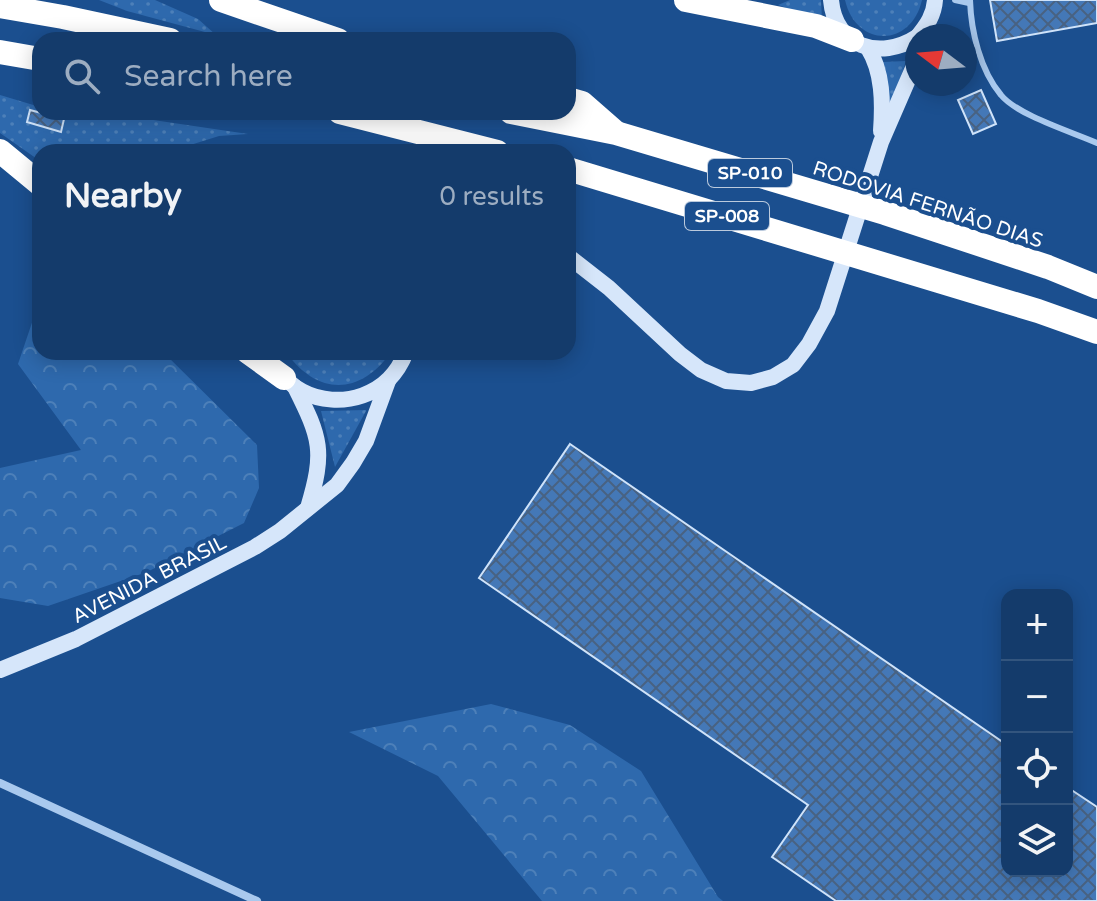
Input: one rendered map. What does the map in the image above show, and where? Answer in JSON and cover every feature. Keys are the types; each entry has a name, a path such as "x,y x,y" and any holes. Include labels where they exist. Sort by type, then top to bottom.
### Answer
{"highway":[{"path":"221,0 315,32"},
{"path":"686,0 816,26 860,44"},
{"path":"718,6 755,0"},
{"path":"0,6 133,32"},
{"path":"0,52 32,58"},
{"path":"576,101 616,133"},
{"path":"371,120 466,144"},
{"name":"RODOVIA FERNÃO DIAS","path":"551,120 616,133 885,213 1048,267 1097,287"},
{"path":"0,151 32,177"},
{"name":"SP-008","path":"576,173 1038,311 1097,332"},
{"path":"259,360 289,383"}],"main road":[{"path":"831,0 832,11 840,27 874,58 883,108 878,150"},
{"path":"929,24 935,4"},
{"path":"928,24 935,4"},
{"path":"860,44 884,50 905,44"},
{"path":"576,262 701,370 726,381 751,383 773,377 793,365 827,311 878,150 905,87"},
{"path":"272,360 313,424 319,449 318,476 308,508"},
{"name":"AVENIDA BRASIL","path":"0,670 76,639 255,547 280,531 337,485 353,463 366,441 388,381 402,360"},
{"path":"289,383 317,398 342,401 367,394 388,381"}],"street":[{"path":"0,783 257,901"}],"lane":[{"path":"955,0 970,1 976,42 987,72 1002,96 1019,110 1097,143"}],"green space":[{"path":"99,0 155,0 198,19 213,32 205,32 127,11"},
{"path":"790,0 821,0 822,20 778,5"},
{"path":"845,0 922,0 916,16 896,34 871,34 851,16"},
{"path":"905,61 890,110 883,62"},
{"path":"0,95 32,105 32,120 153,120 248,134 219,136 194,144 32,144 32,155 0,133"},
{"path":"32,323 32,360 171,360 257,445 259,488 244,523 147,572 48,606 0,598 0,468 81,450 18,364"},
{"path":"293,360 384,360 366,377 338,385 311,377"},
{"path":"321,411 366,411 335,467"},
{"path":"491,704 570,725 641,771 723,901 542,901 438,776 349,732"}],"building":[{"path":"990,0 1097,0 1097,23 997,41"},
{"path":"981,90 996,124 973,134 958,100 977,96"},
{"path":"30,110 32,120 64,120 61,132 27,122"},
{"path":"570,444 1001,741 1001,877 1073,877 1073,791 1097,807 1097,901 836,901 772,857 808,805 479,578"}]}
